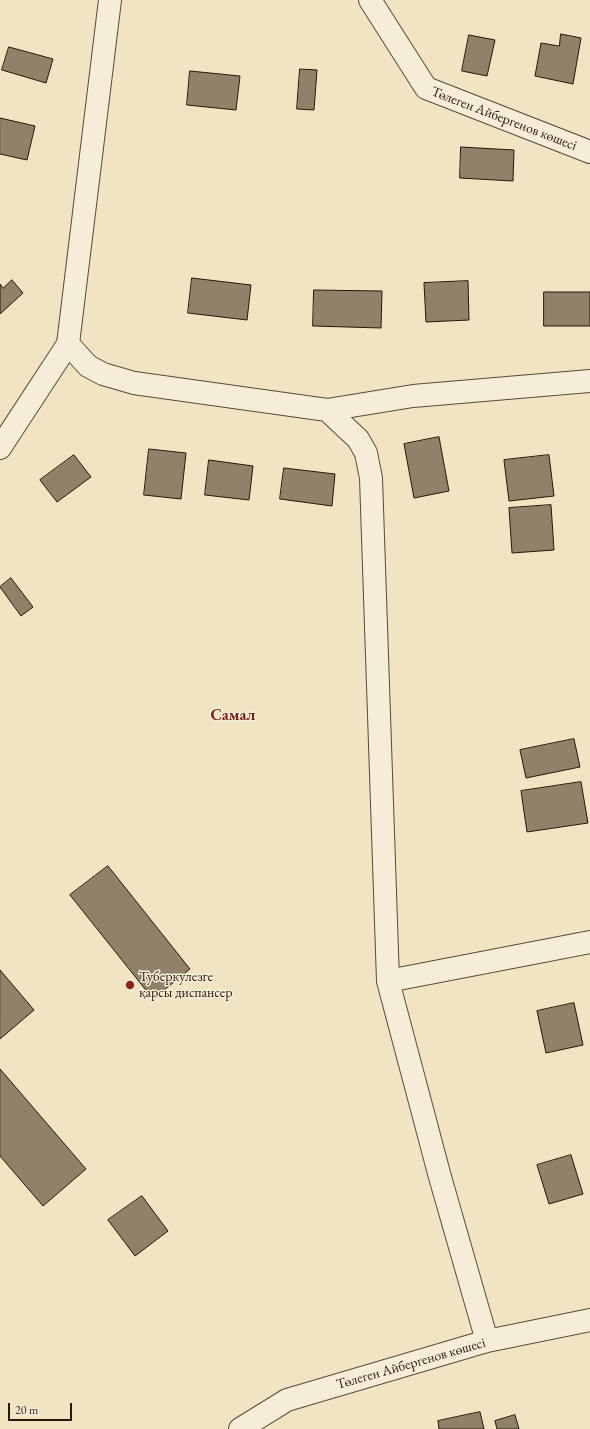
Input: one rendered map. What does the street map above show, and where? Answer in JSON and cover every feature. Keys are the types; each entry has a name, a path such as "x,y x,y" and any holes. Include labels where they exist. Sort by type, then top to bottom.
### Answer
{"street":[{"path":"0,448 3,446 68,344 110,0"},
{"name":"Төлеген Айбергенов көшесі","path":"370,0 426,88 590,152"},
{"path":"68,344 88,366 104,374 134,383 327,410 413,396 590,381"},
{"path":"327,410 358,439 366,453 371,478 388,981 440,1177 487,1341"},
{"path":"388,981 590,942"},
{"name":"Төлеген Айбергенов көшесі","path":"240,1429 287,1400 487,1341 590,1320"}],"building":[{"path":"561,34 581,38 573,84 535,76 541,43 559,46"},
{"path":"469,35 495,40 487,76 462,71"},
{"path":"9,47 53,59 46,83 2,70"},
{"path":"300,69 317,70 314,110 297,109"},
{"path":"190,71 240,76 236,110 187,105"},
{"path":"0,118 35,126 27,160 0,154"},
{"path":"461,147 514,150 513,181 460,178"},
{"path":"192,278 251,285 247,320 188,313"},
{"path":"12,280 23,293 0,314 0,284 3,288"},
{"path":"468,281 469,320 426,322 424,283"},
{"path":"314,290 382,291 381,328 313,326"},
{"path":"544,292 590,292 590,326 544,326"},
{"path":"439,437 449,491 414,498 404,444"},
{"path":"149,449 186,453 181,499 144,495"},
{"path":"74,455 91,477 57,502 40,480"},
{"path":"549,455 554,496 509,501 504,460"},
{"path":"209,460 253,466 249,500 205,495"},
{"path":"284,468 335,474 332,506 280,499"},
{"path":"551,505 554,550 512,553 509,508"},
{"path":"11,578 33,607 21,616 0,587"},
{"path":"574,739 580,767 526,778 520,750"},
{"path":"581,782 588,823 527,832 521,791"},
{"path":"108,866 190,969 153,999 70,895"},
{"path":"0,970 34,1010 0,1039"},
{"path":"574,1003 583,1045 546,1053 537,1011"},
{"path":"0,1069 86,1169 43,1206 0,1156"},
{"path":"571,1155 583,1194 549,1204 537,1165"},
{"path":"142,1196 168,1231 135,1256 108,1220"},
{"path":"480,1412 484,1429 439,1429 438,1421"},
{"path":"515,1415 519,1429 497,1429 495,1421"}],"place":[{"name":"Туберкулезге қарсы диспансер","path":"130,985"}],"district":[{"name":"Самал","path":"233,716"}]}
